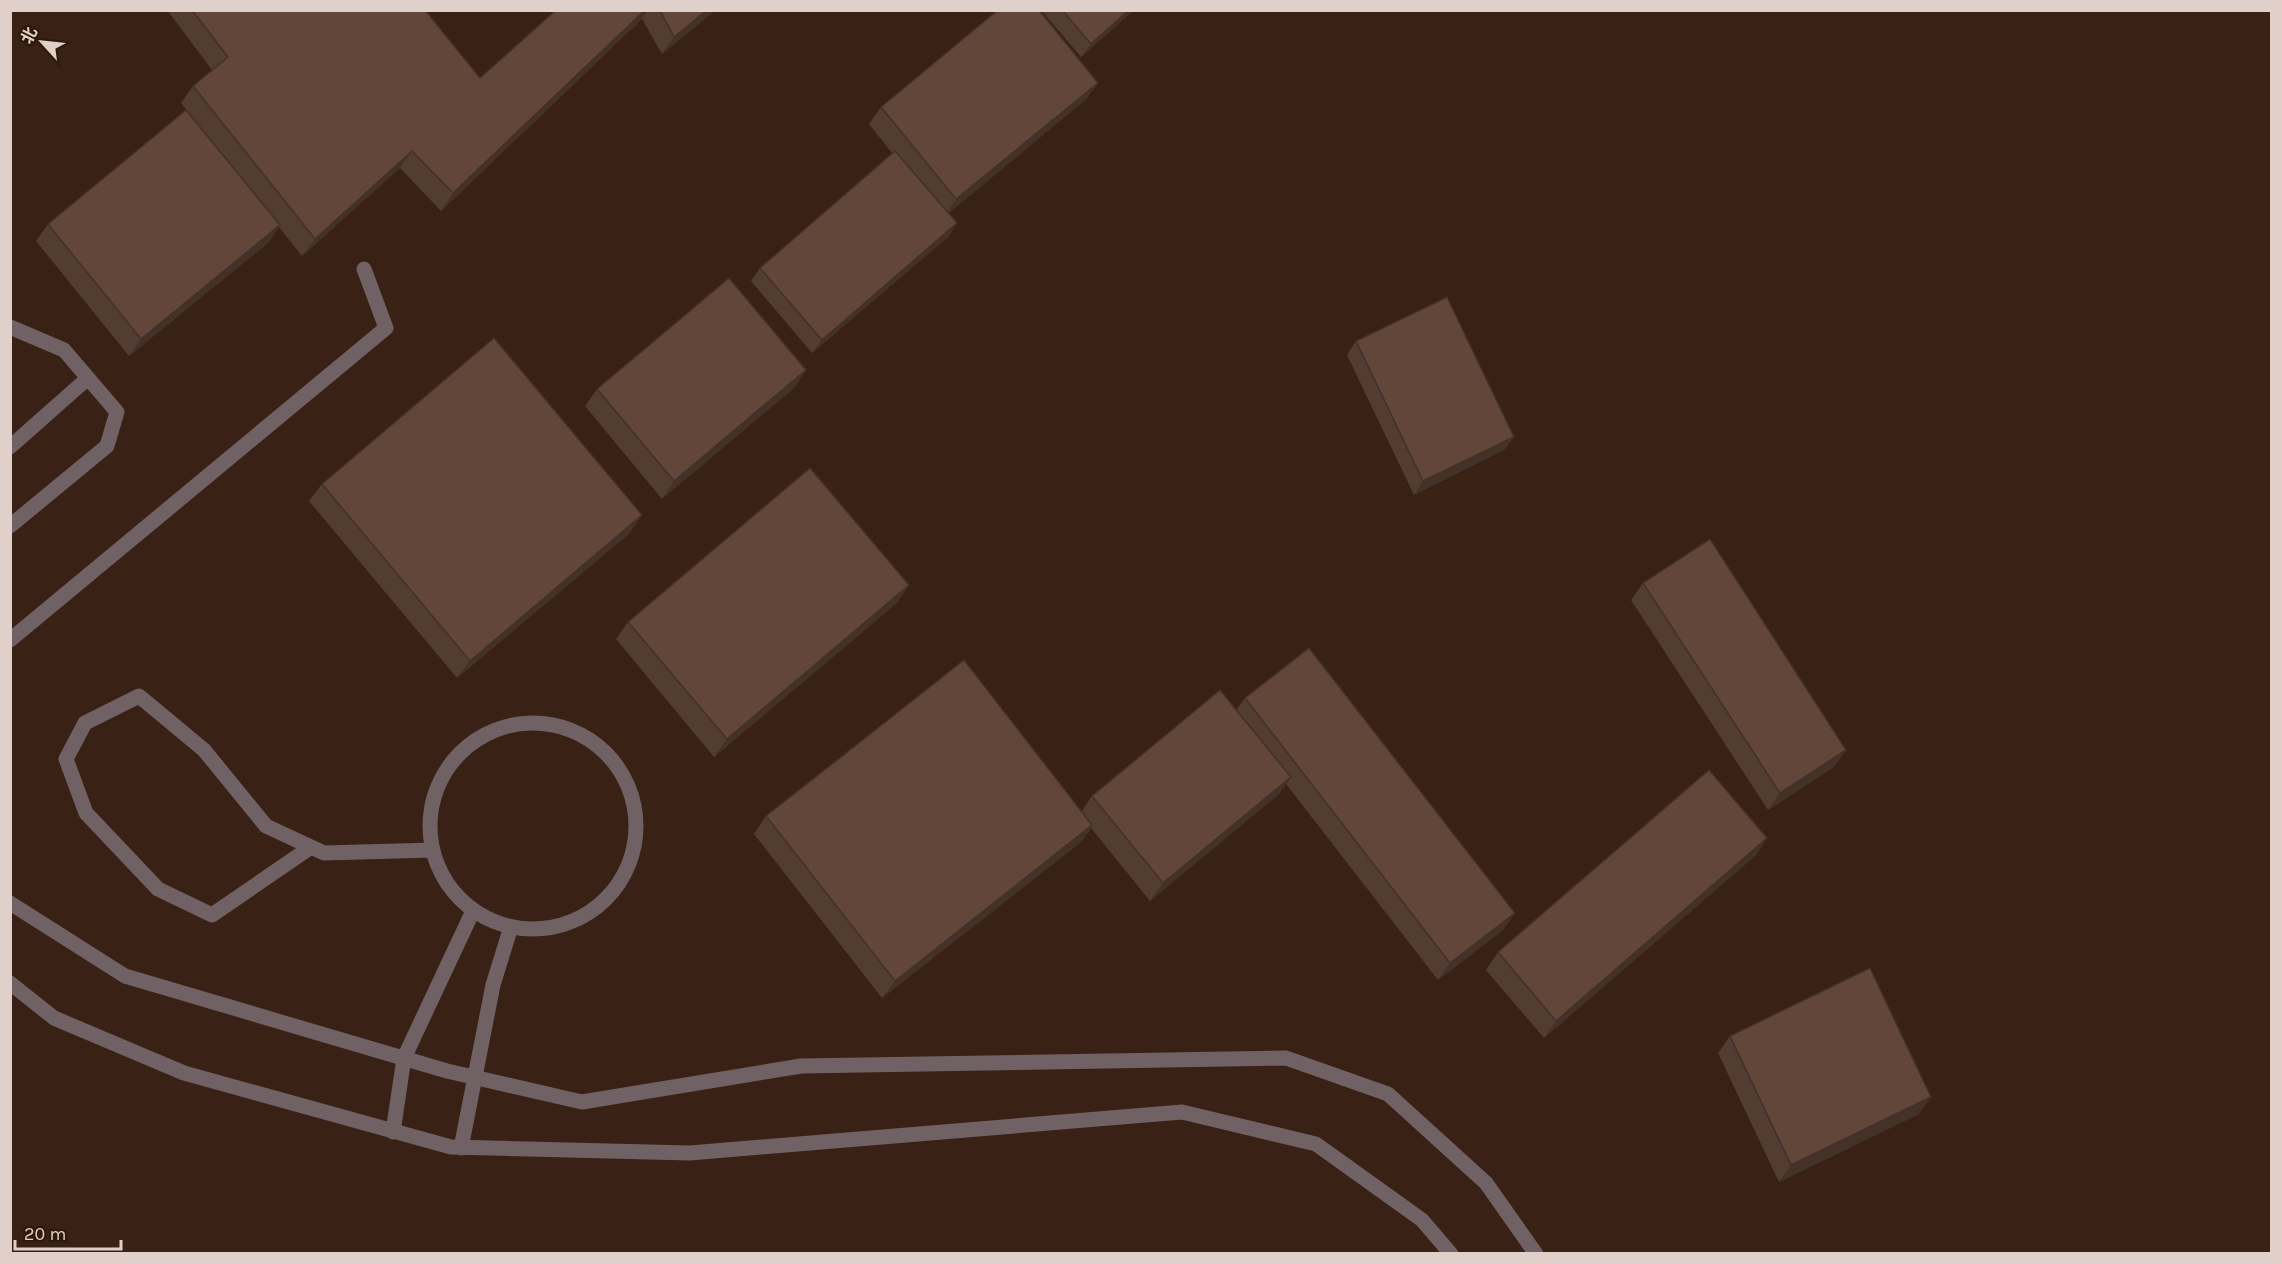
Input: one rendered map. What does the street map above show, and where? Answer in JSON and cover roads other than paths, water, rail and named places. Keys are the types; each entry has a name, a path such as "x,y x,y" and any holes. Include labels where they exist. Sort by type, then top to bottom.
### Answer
{"street":[{"path":"10,640 386,328 363,269"},
{"path":"10,327 64,350 117,412 107,446 10,526"},
{"path":"10,447 88,378"},
{"path":"311,847 212,915 158,889 86,813 66,759 85,723 139,696 204,750 266,826 311,847 324,854 433,850"},
{"path":"548,721 600,743 632,788 637,844 613,895 566,926 510,930 472,913 436,870 433,850 428,814 448,762 493,728 548,721"},
{"path":"10,903 125,976 476,1078 582,1102 801,1066 1286,1058 1388,1094 1486,1183 1536,1254"},
{"path":"393,1132 404,1058 472,913"},
{"path":"461,1148 493,984 510,930"},
{"path":"10,983 54,1018 184,1073 451,1147 690,1153 1182,1112 1316,1144 1422,1220 1451,1254"}]}
